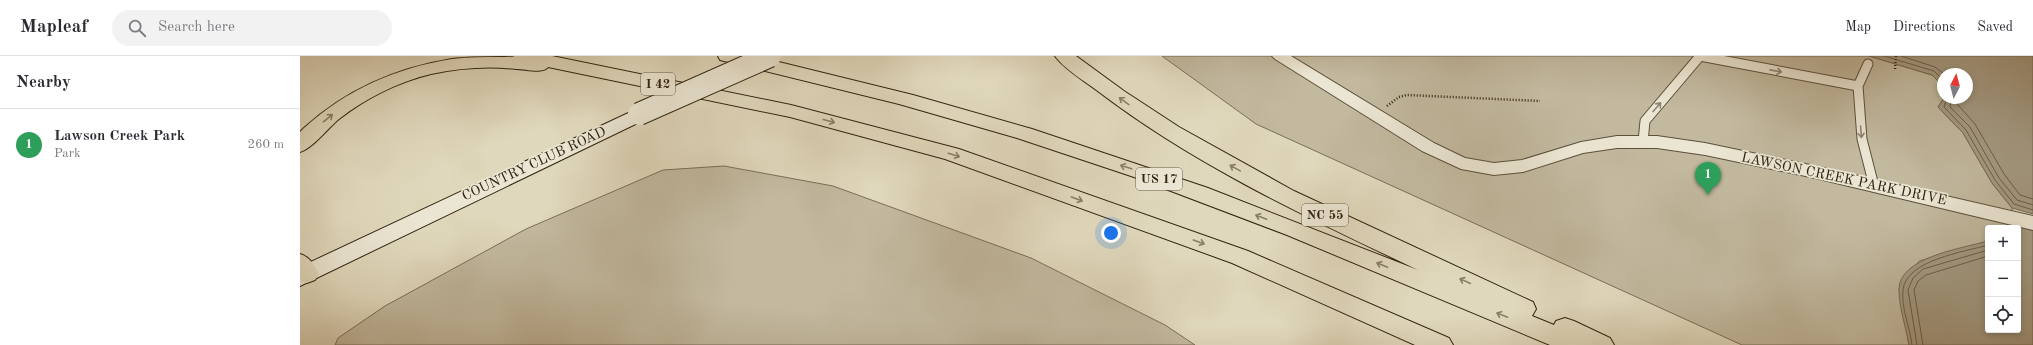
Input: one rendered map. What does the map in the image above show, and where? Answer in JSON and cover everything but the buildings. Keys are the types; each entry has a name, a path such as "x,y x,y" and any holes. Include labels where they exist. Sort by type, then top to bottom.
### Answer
{"highway":[{"name":"I 42","path":"524,56 791,111 952,154 1240,257 1440,345"},
{"name":"US 17","path":"727,56 792,70 945,110 1035,137 1143,173 1319,239 1577,345"},
{"name":"NC 55","path":"1064,56 1149,119 1266,185 1601,345"},
{"path":"300,145 321,124 340,109 382,84 431,67 482,61 530,64 581,71 699,95 791,111"}],"main road":[{"name":"COUNTRY CLUB ROAD","path":"302,271 639,114 770,56"}],"street":[{"name":"LAWSON CREEK PARK DRIVE","path":"1280,56 1428,147 1461,163 1494,169 1523,166 1582,148 1617,142 1657,142 1705,149 2033,223"}],"lane":[{"path":"1643,142 1645,121 1700,56 1858,86"},
{"path":"1868,64 1858,86 1862,138 1874,186"}],"path":[{"path":"1895,69 1896,56"},
{"path":"1375,114 1400,97 1407,95 1540,102"}],"shaded area":[{"path":"1162,56 1869,56 1932,75 1937,80 1937,104 1940,104 1938,107 1963,133 1992,183 2012,208 2014,225 1985,225 1985,242 1919,261 1899,289 1909,345 1742,345 1256,124"},
{"path":"724,166 833,186 1031,258 1165,325 1195,345 335,345 338,338 385,306 526,229 663,170"}],"water":[{"path":"1869,56 2033,56 2033,214 2012,208 1992,183 1963,133 1938,107 1940,104 1973,104 1973,68 1937,68 1937,80 1932,75"},
{"path":"2016,222 2033,227 2033,345 1909,345 1901,311 1899,290 1902,279 1909,269 1934,256 1985,242 1985,333 2021,333 2021,225 2016,225"}],"place":[{"name":"Lawson Creek Park","path":"1708,195"}]}
